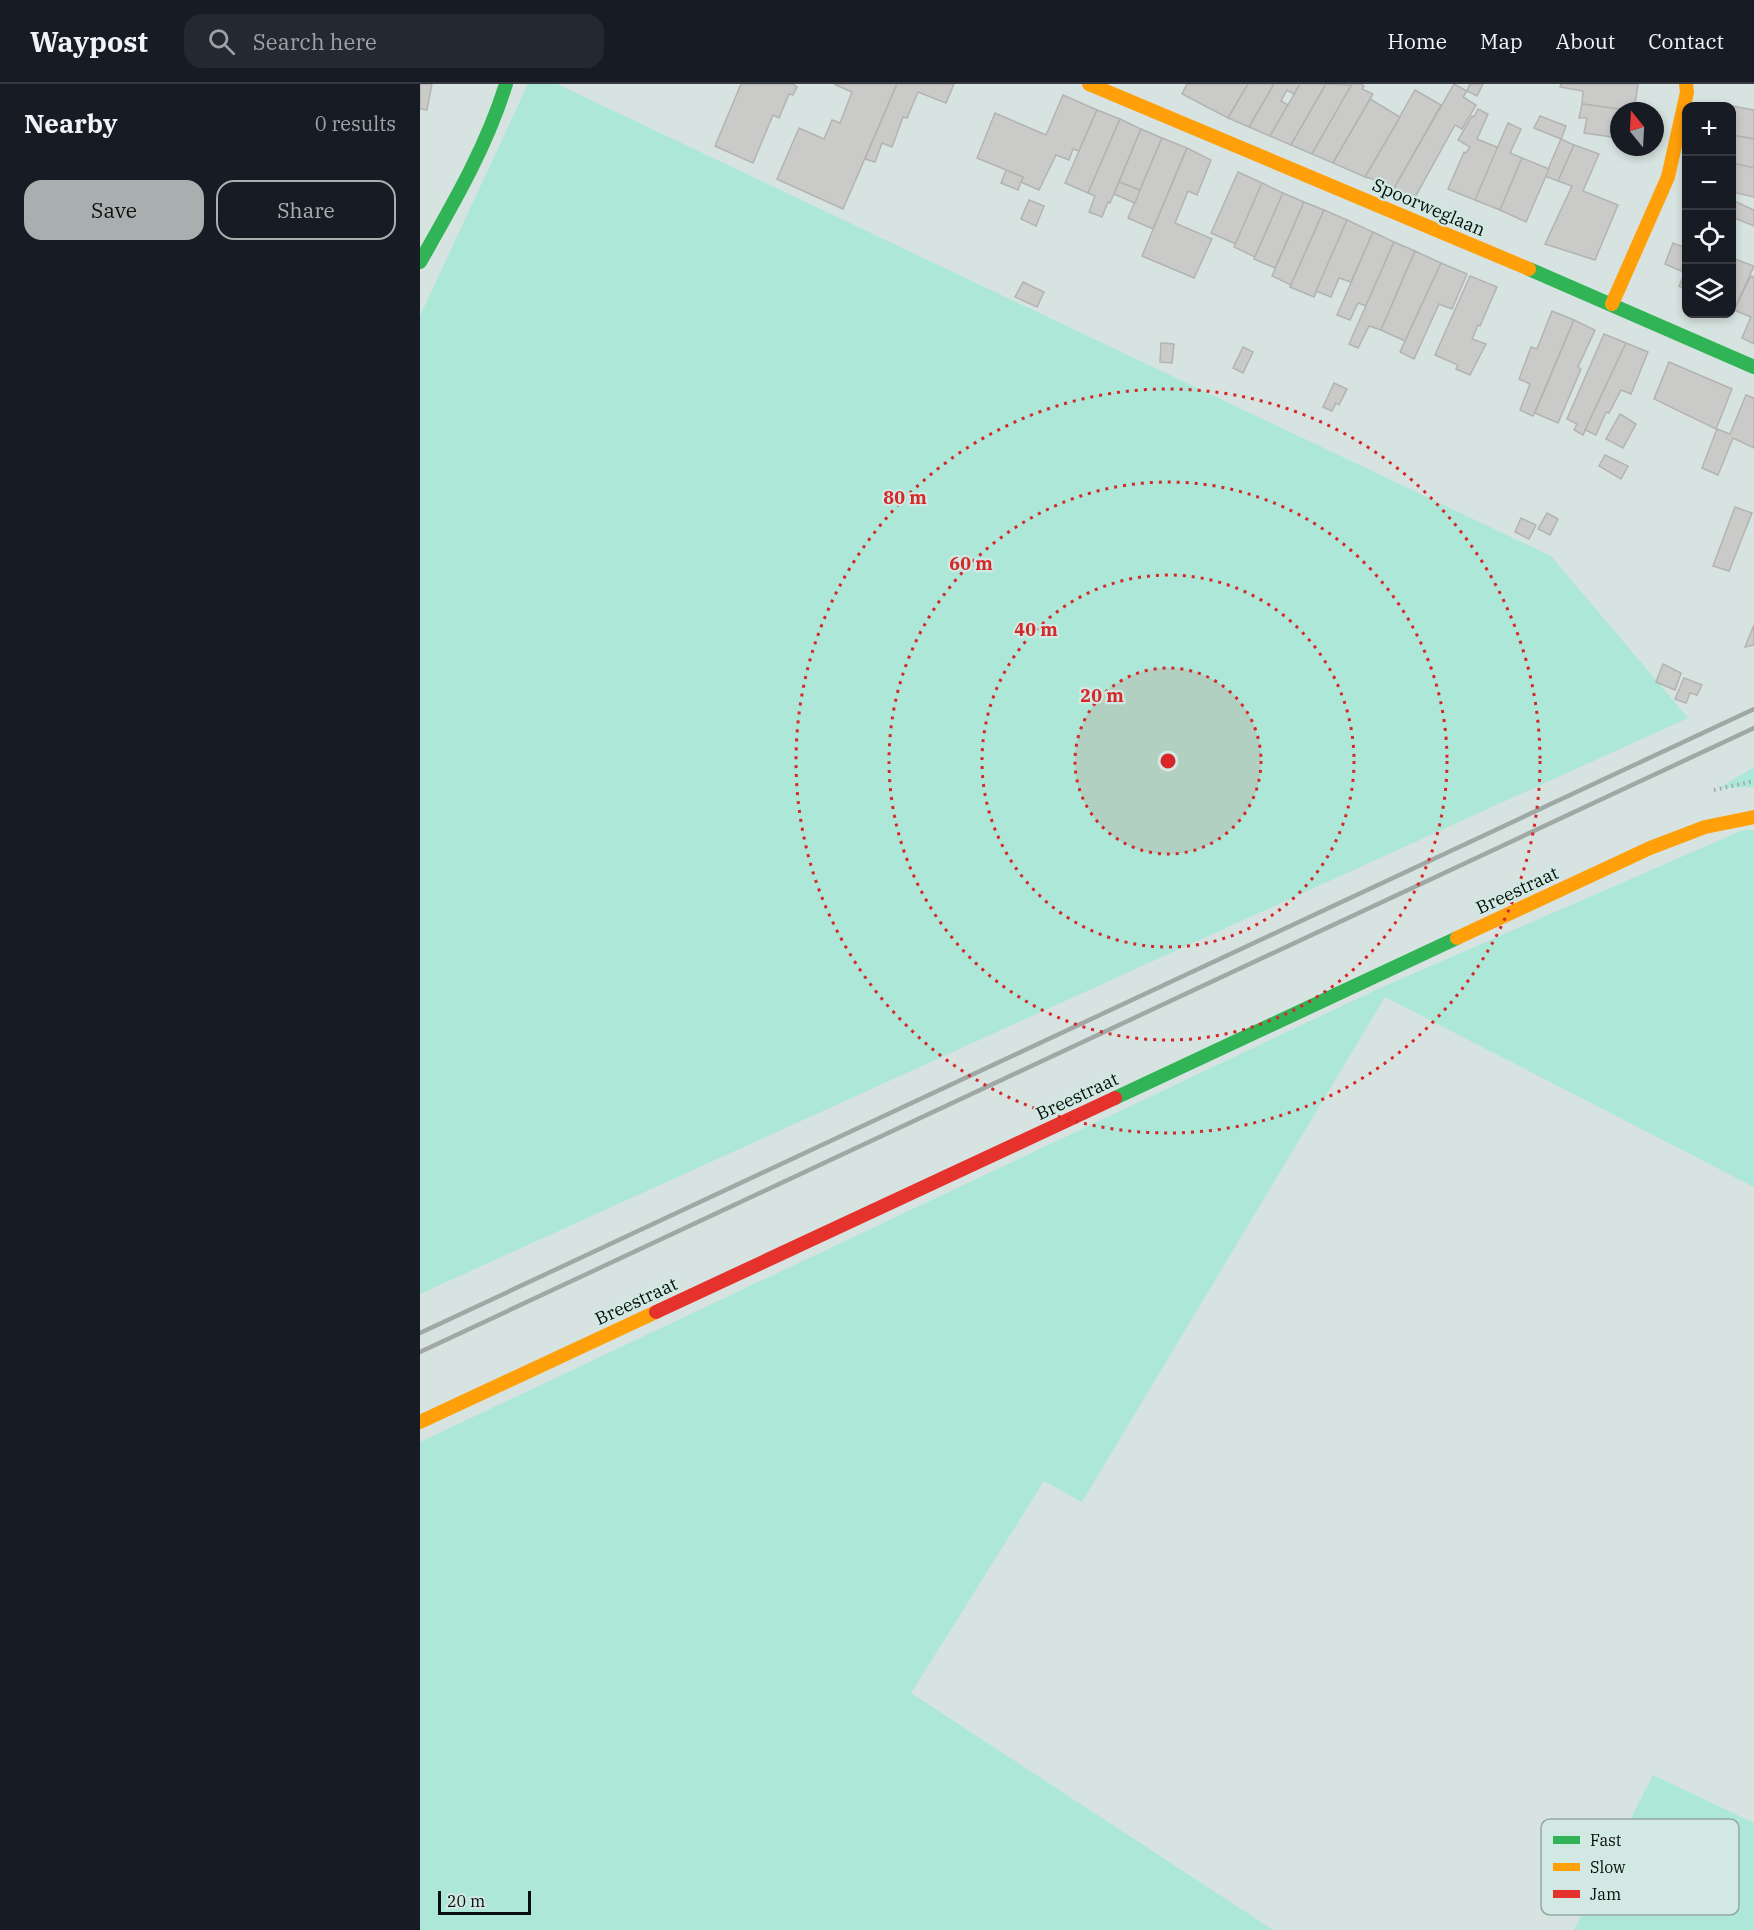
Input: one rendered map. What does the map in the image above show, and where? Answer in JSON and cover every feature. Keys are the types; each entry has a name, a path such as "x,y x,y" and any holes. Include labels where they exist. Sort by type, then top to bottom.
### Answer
{"street":[{"path":"420,262 471,170 500,107 506,84"},
{"name":"Spoorweglaan","path":"1089,84 1612,304 1754,367"},
{"path":"1612,304 1668,177 1687,92 1686,84"},
{"name":"Breestraat","path":"420,1422 1650,848 1706,827 1754,817"}],"green space":[{"path":"528,84 557,84 1551,556 1688,718 420,1294 420,316"},
{"path":"1754,767 1754,787 1719,788"},
{"path":"1743,830 1754,830 1754,1187 1385,997 1082,1502 1044,1481 911,1693 1273,1930 420,1930 420,1442 1378,989"},
{"path":"1653,1775 1754,1823 1754,1930 1574,1930 1582,1915 1739,1915 1739,1819 1631,1819"}],"building":[{"path":"420,84 432,84 427,110 420,109"},
{"path":"741,84 793,84 797,87 793,95 789,94 779,118 773,115 753,163 715,146"},
{"path":"834,84 897,84 843,209 777,179 799,128 824,139 832,120 840,123 852,92"},
{"path":"897,84 954,84 946,103 918,92 907,118 903,117 892,147 882,143 875,162 865,159"},
{"path":"1187,84 1248,84 1228,118 1182,94"},
{"path":"1248,84 1274,84 1249,127 1228,118"},
{"path":"1274,84 1300,84 1294,94 1287,90 1281,101 1288,105 1270,136 1249,127"},
{"path":"1300,84 1326,84 1291,145 1270,136"},
{"path":"1326,84 1352,85 1312,154 1291,145"},
{"path":"1352,84 1361,84 1364,86 1362,89 1373,94 1333,163 1312,154"},
{"path":"1454,84 1467,91 1463,97 1476,105 1462,129 1455,125 1414,199 1393,190"},
{"path":"1470,84 1483,84 1477,96 1467,91"},
{"path":"1561,84 1638,84 1635,102 1610,102 1610,108 1582,104 1583,91 1560,87"},
{"path":"1415,90 1441,105 1393,190 1365,177"},
{"path":"1063,95 1097,110 1079,151 1073,149 1069,160 1056,155 1039,190 1021,182 1023,177 977,158 995,113 1046,135"},
{"path":"1370,99 1400,117 1365,177 1333,163"},
{"path":"1582,104 1610,108 1610,137 1584,133 1587,118 1579,118"},
{"path":"1736,107 1754,110 1754,139 1736,136"},
{"path":"1478,109 1488,114 1477,139 1499,148 1475,200 1448,189 1464,152 1466,153 1470,147 1458,140"},
{"path":"1097,110 1120,119 1088,193 1065,183"},
{"path":"1540,116 1566,126 1561,139 1534,128"},
{"path":"1120,119 1141,129 1102,217 1089,212 1095,196 1088,193"},
{"path":"1508,123 1521,129 1510,153 1522,158 1500,210 1475,200"},
{"path":"1141,129 1162,138 1140,190 1119,182"},
{"path":"1736,136 1754,139 1754,168 1736,164"},
{"path":"1162,138 1187,148 1153,229 1128,218"},
{"path":"1561,139 1574,145 1558,181 1545,176"},
{"path":"1574,145 1599,154 1583,191 1618,205 1595,260 1545,244 1572,186 1558,181"},
{"path":"1187,148 1211,160 1197,195 1188,191 1175,223 1212,239 1194,278 1142,256"},
{"path":"1522,158 1549,169 1526,222 1500,210"},
{"path":"1736,164 1754,168 1754,197 1736,193"},
{"path":"1006,170 1023,177 1018,190 1001,183"},
{"path":"1238,172 1262,183 1236,244 1211,233"},
{"path":"1119,182 1140,190 1135,203 1114,194"},
{"path":"1262,183 1283,193 1255,257 1234,247"},
{"path":"1283,193 1304,202 1275,268 1254,259"},
{"path":"1029,200 1044,206 1036,226 1021,219"},
{"path":"1304,202 1324,210 1291,285 1272,276"},
{"path":"1736,202 1754,210 1754,226 1736,219"},
{"path":"1324,210 1347,220 1314,297 1290,287"},
{"path":"1347,220 1373,232 1351,282 1339,278 1331,297 1316,291"},
{"path":"1373,232 1394,242 1366,306 1358,303 1350,320 1337,315"},
{"path":"1394,242 1415,251 1381,330 1369,326 1358,348 1349,344"},
{"path":"1673,243 1682,246 1681,271 1665,264"},
{"path":"1415,251 1441,263 1405,341 1381,330"},
{"path":"1736,259 1754,266 1736,306"},
{"path":"1441,263 1467,274 1452,309 1439,304 1414,359 1400,352"},
{"path":"1470,276 1497,287 1472,339 1486,344 1470,375 1456,369 1458,365 1435,355"},
{"path":"1751,276 1754,277 1754,344 1742,338 1751,317 1736,311 1736,306"},
{"path":"1023,282 1044,292 1037,307 1015,297"},
{"path":"1552,311 1574,320 1533,416 1520,410 1530,384 1519,379 1531,347 1537,349"},
{"path":"1574,320 1595,330 1578,367 1581,369 1558,423 1535,413"},
{"path":"1604,334 1626,343 1583,435 1574,430 1577,424 1567,419"},
{"path":"1161,343 1174,344 1172,363 1160,362"},
{"path":"1626,343 1648,352 1631,394 1621,390 1609,413 1606,412 1596,435 1585,430"},
{"path":"1243,347 1253,352 1243,373 1233,368"},
{"path":"1669,362 1732,389 1716,429 1654,399"},
{"path":"1334,383 1347,389 1339,405 1336,403 1332,411 1323,407"},
{"path":"1746,395 1754,398 1754,448 1733,438 1718,475 1702,468 1717,429 1730,434"},
{"path":"1620,414 1636,424 1623,448 1606,439"},
{"path":"1605,455 1628,466 1621,479 1599,466"},
{"path":"1735,507 1752,513 1729,571 1713,566"},
{"path":"1547,513 1558,519 1550,535 1538,529"},
{"path":"1521,518 1536,525 1529,539 1515,532"},
{"path":"1754,625 1754,645 1745,647"},
{"path":"1663,664 1681,673 1675,690 1656,682"},
{"path":"1684,678 1702,685 1697,695 1690,693 1686,703 1675,699"}],"railway":[{"path":"420,1333 1754,709"},
{"path":"420,1352 1754,728"}],"traffic: fast":[{"path":"420,262 479,153 506,84"},
{"path":"1529,269 1754,367"},
{"path":"1115,1098 1457,938"}],"traffic: slow":[{"path":"1089,84 1529,269"},
{"path":"1612,304 1668,177 1687,92 1686,84"},
{"path":"1457,938 1650,848 1705,827 1754,817"},
{"path":"420,1422 656,1312"}],"traffic: jam":[{"path":"656,1312 1115,1098"}]}
